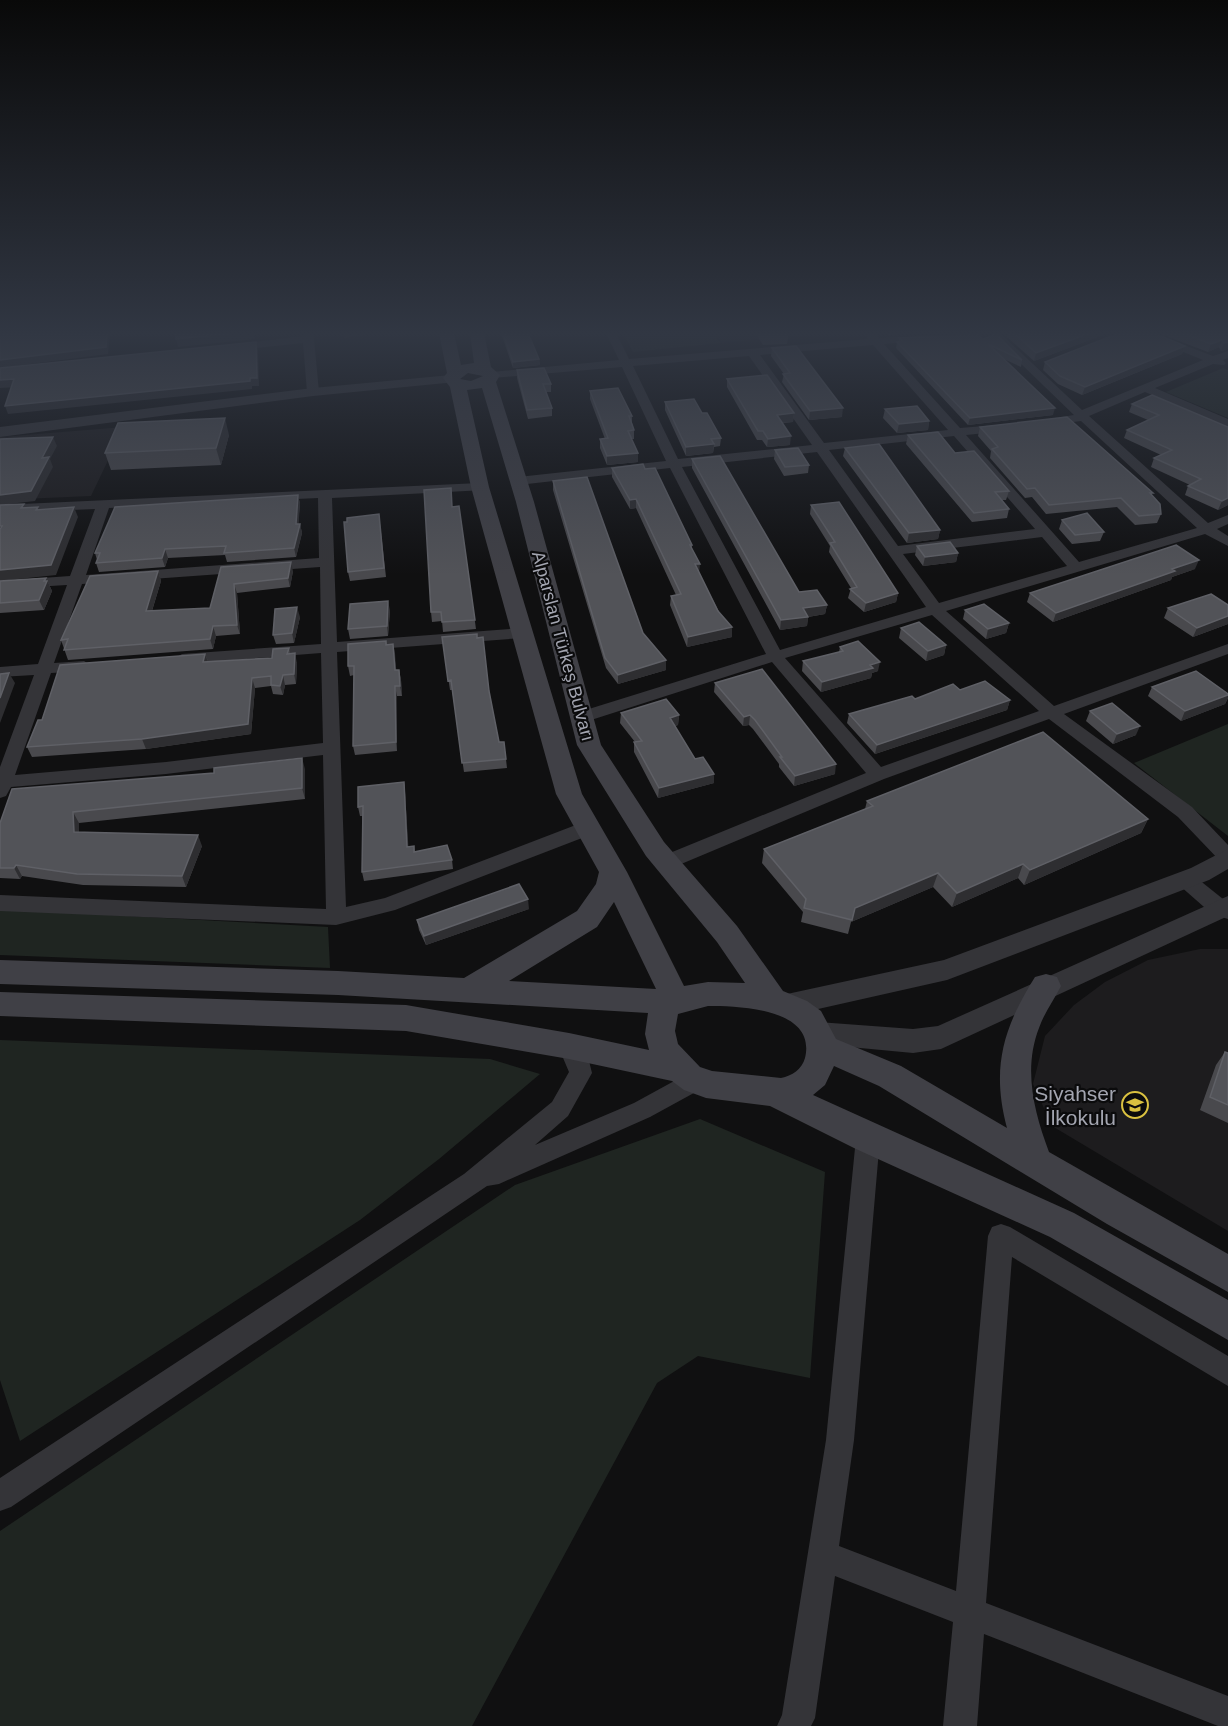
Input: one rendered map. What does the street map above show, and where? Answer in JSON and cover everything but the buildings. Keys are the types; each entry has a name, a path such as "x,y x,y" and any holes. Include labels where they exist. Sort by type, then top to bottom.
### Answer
{"main road":[{"name":"Alparslan Türkeş Bulvarı","path":"462,414 480,487 569,794 613,872 674,1001"},
{"name":"Alparslan Türkeş Bulvarı","path":"499,414 589,745 655,849 727,934 780,1003"},
{"path":"469,990 587,919 609,887 613,872"},
{"path":"0,972 469,990 674,1001 708,994 737,994 780,1003 809,1020 820,1040 821,1062 814,1075 803,1085 776,1093"},
{"path":"1035,1161 1017,1108 1014,1065 1016,1046 1029,1010 1046,987"},
{"path":"674,1001 664,1007 660,1034 671,1060 689,1075"},
{"path":"0,1004 406,1018 568,1046 776,1093 868,1138 1062,1225 1228,1321"},
{"path":"820,1040 890,1076 1228,1274"}],"street":[{"path":"0,425 142,414"},
{"path":"0,432 149,414"},
{"path":"649,414 775,656 878,775"},
{"path":"780,1003 946,970 1186,880 1228,857 1185,812 1053,714 936,610 797,414"},
{"path":"940,414 1077,568"},
{"path":"518,481 1027,425 1076,419 1082,414 1154,483 1207,529 1228,542"},
{"path":"1206,414 1228,423"},
{"path":"0,509 480,487"},
{"path":"325,493 331,649 336,917"},
{"path":"104,503 46,668 1,785 332,748"},
{"path":"582,717 775,656 1207,529 1228,519"},
{"path":"894,551 1045,532"},
{"path":"0,585 328,562"},
{"path":"165,660 522,633"},
{"path":"667,862 878,775 1053,714 1228,649"},
{"path":"0,672 105,664"},
{"path":"0,903 336,917 388,905 588,828"},
{"path":"1186,880 1225,908"},
{"path":"820,1040 913,1041 940,1037 1046,987 1225,908"},
{"path":"0,1496 473,1182 560,1109 581,1073 578,1061 568,1046"},
{"path":"473,1182 547,1154 642,1110 689,1075"},
{"path":"794,1726 798,1718 840,1440 868,1138"},
{"path":"960,1726 1001,1236 1228,1372"},
{"path":"822,1555 1228,1713"}],"shaded area":[{"path":"1217,414 1228,414 1228,418"},
{"path":"124,427 91,496 0,500 0,437"},
{"path":"1228,724 1228,836 1134,763"},
{"path":"0,909 328,927 330,968 0,955"},
{"name":"Siyahser İlkokulu","path":"1200,949 1228,949 1228,1231 1052,1126 1033,1084 1045,1036 1074,1005 1105,982 1148,960"},
{"path":"0,1040 490,1059 540,1074 439,1159 360,1220 20,1441 0,1380"},
{"path":"700,1119 825,1172 810,1378 698,1356 657,1383 472,1726 0,1726 0,1531 515,1185"}],"place":[{"name":"Siyahser İlkokulu","path":"1135,1105"}]}
